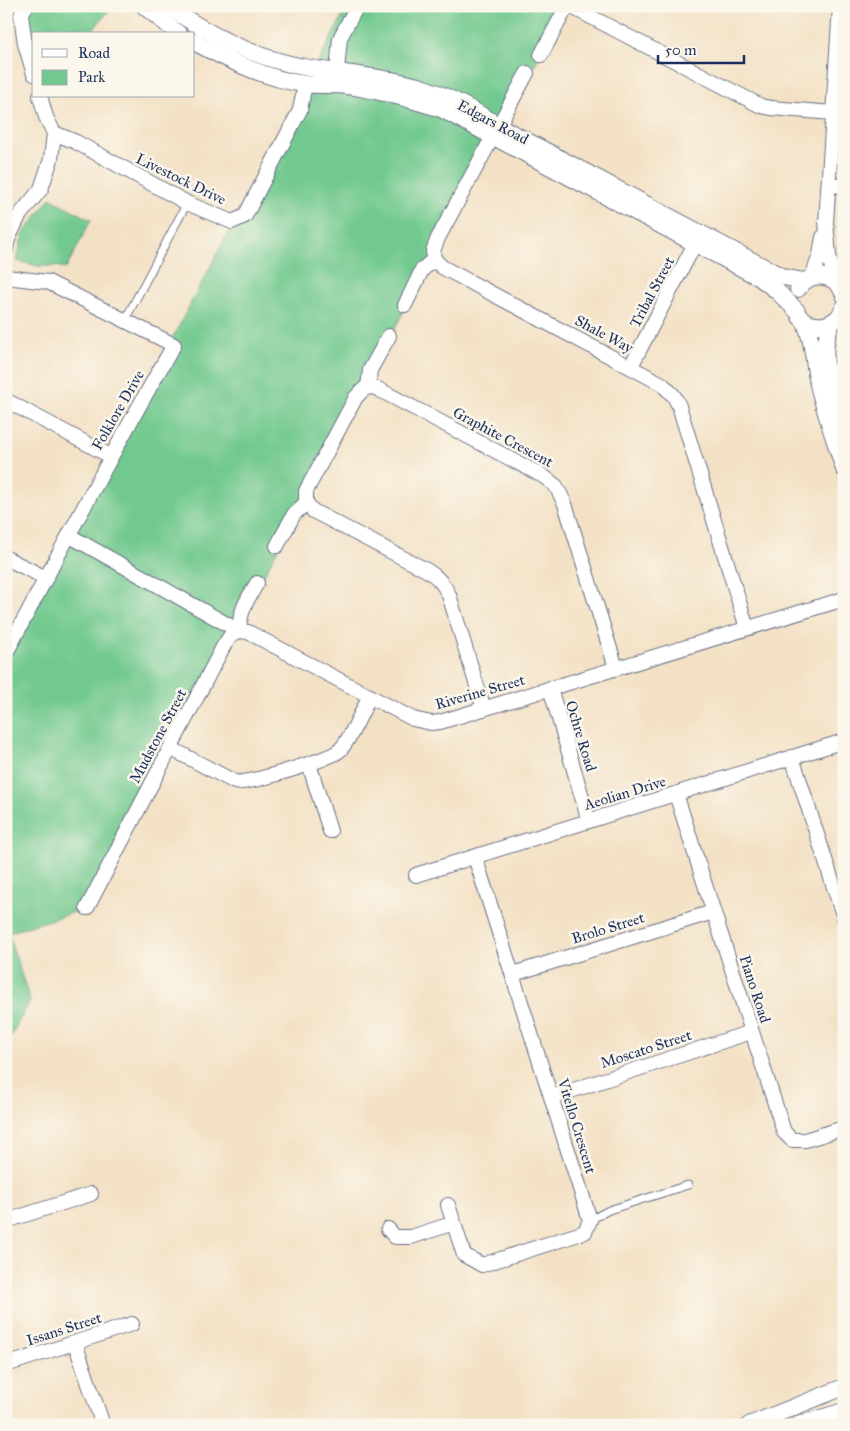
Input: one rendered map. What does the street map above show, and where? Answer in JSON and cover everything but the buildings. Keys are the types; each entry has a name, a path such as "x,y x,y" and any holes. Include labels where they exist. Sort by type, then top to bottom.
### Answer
{"street":[{"path":"26,6 21,15 25,44 32,67"},
{"path":"144,6 176,32"},
{"name":"Edgars Road","path":"168,6 206,32 241,49 309,68 390,80 420,87 464,105 496,131"},
{"path":"337,71 340,38 357,6"},
{"path":"541,55 568,6 761,106 834,113"},
{"path":"840,6 841,53 834,113 826,222 820,255 808,279 799,287 795,295 795,303 812,340 820,391 844,469"},
{"name":"Edgars Road","path":"195,43 228,61 271,76 305,84 348,86 396,95 441,109 496,131 698,238 784,277 808,279 824,276 839,288"},
{"path":"405,305 422,270 434,259 433,251 438,238 528,73"},
{"name":"Livestock Drive","path":"54,133 76,142 187,204 232,222 245,216 300,110 305,84"},
{"path":"6,250 8,239 19,216 41,189 51,160 54,133 46,117 41,98"},
{"path":"829,185 844,186"},
{"path":"826,222 829,256 839,288"},
{"name":"Edgars Road","path":"698,238 760,278 777,291 800,316"},
{"name":"Tribal Street","path":"631,366 698,238"},
{"name":"Shale Way","path":"434,259 442,267 631,366 669,390 679,406 748,628"},
{"name":"Folklore Drive","path":"6,277 48,282 174,346 110,456 70,536 6,653"},
{"path":"800,316 811,324 819,326 839,316"},
{"path":"839,316 826,340 826,358 833,393 844,428"},
{"path":"389,336 370,370 368,387 362,390 356,397 306,491 306,503 313,511 428,571 442,582 449,595 484,709"},
{"name":"Graphite Crescent","path":"368,387 379,389 543,476 556,486 565,504 616,668"},
{"path":"6,403 11,403 110,456"},
{"path":"277,546 294,514 306,503"},
{"name":"Riverine Street","path":"70,536 239,631 248,632 413,719 431,723 484,709 844,599"},
{"path":"6,558 46,578"},
{"path":"239,631 243,608 257,583"},
{"name":"Mudstone Street","path":"87,908 228,640 231,635 239,631"},
{"name":"Ochre Road","path":"550,688 590,821"},
{"path":"170,748 236,782 248,781 327,758 340,750 370,696"},
{"name":"Aeolian Drive","path":"416,875 844,741"},
{"path":"792,757 844,918"},
{"path":"309,764 330,831"},
{"name":"Piano Road","path":"676,794 784,1132 792,1140 805,1140 844,1128"},
{"name":"Vitello Crescent","path":"475,857 590,1220"},
{"name":"Brolo Street","path":"513,974 713,912"},
{"name":"Moscato Street","path":"552,1097 752,1032"},
{"path":"6,1221 91,1194"},
{"path":"448,1205 464,1255 482,1265 585,1232 590,1220"},
{"path":"388,1229 395,1237 411,1237 454,1223"},
{"name":"Issans Street","path":"6,1365 132,1324"},
{"path":"75,1343 103,1425"},
{"path":"749,1425 844,1387"},
{"path":"798,1425 844,1412"}],"lane":[{"path":"125,320 187,204"},
{"path":"590,1220 609,1210 688,1185"}],"green space":[{"path":"26,6 113,6 91,32 32,32 32,44 25,44"},
{"path":"348,6 566,6 87,908 8,933 30,1001 6,1045 6,653"},
{"path":"50,198 91,220 66,269 57,266 39,266 17,261 22,236"}]}
